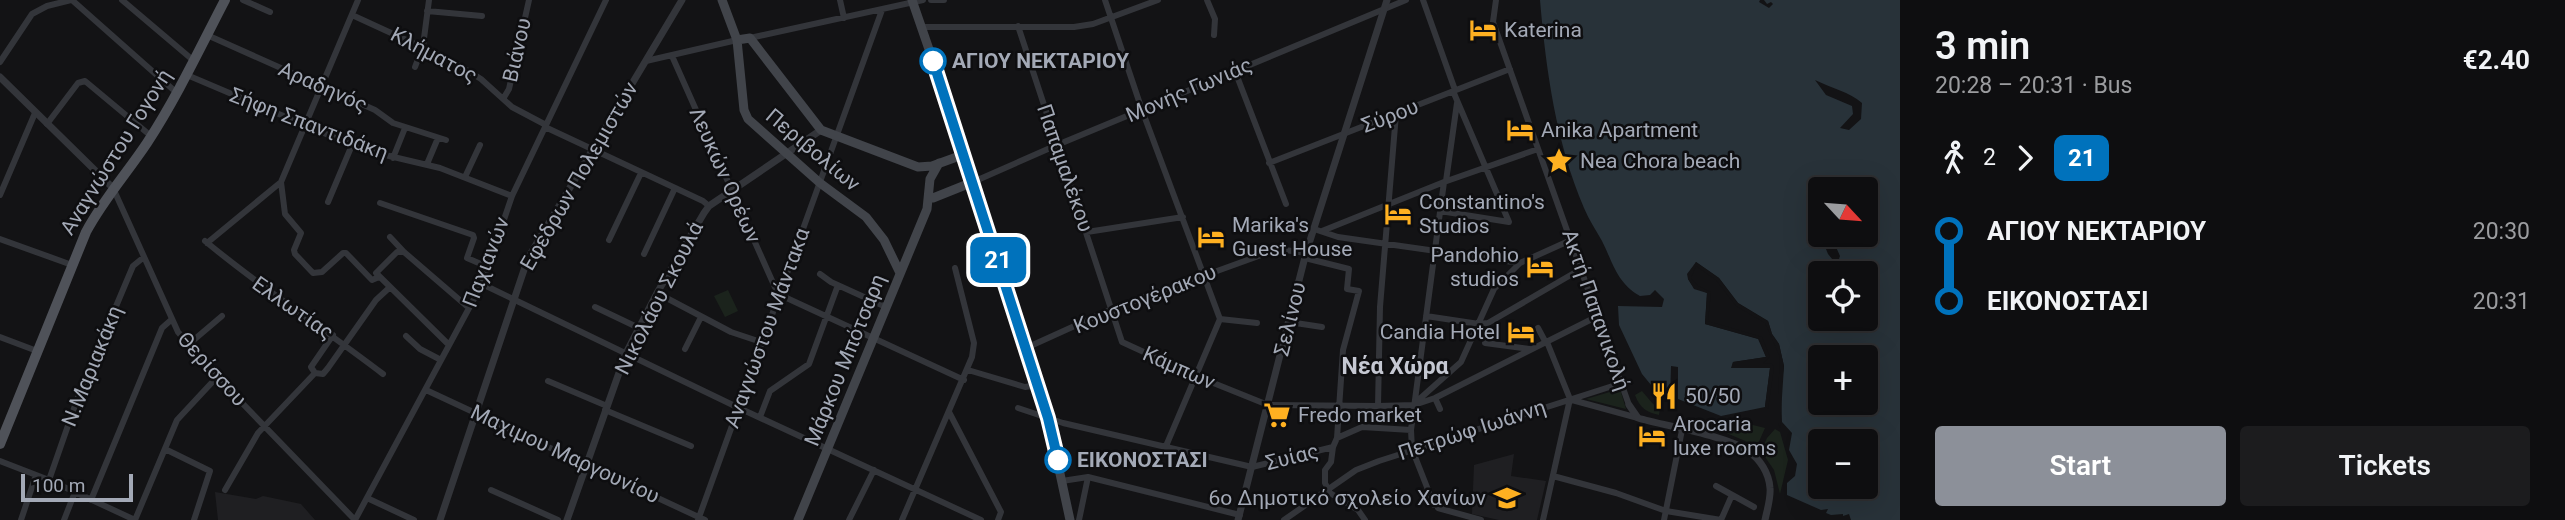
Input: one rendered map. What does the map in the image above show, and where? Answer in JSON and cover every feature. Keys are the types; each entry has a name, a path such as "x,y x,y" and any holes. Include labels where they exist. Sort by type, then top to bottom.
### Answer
{"main road":[{"name":"Περιβολίων","path":"723,0 737,40 744,110 748,119 875,226 900,273"},
{"path":"912,1 965,154 1038,385 1048,418 1070,520"},
{"name":"Αναγνώστου Γογονή","path":"0,444 86,232 177,93 207,35 220,2"},
{"path":"737,40 750,38 821,130 918,167 932,175 939,163"},
{"path":"918,167 965,154"},
{"name":"Μάρκου Μπότσαρη","path":"925,214 932,175"},
{"name":"Μάρκου Μπότσαρη","path":"798,520 933,198 936,185 932,175"},
{"path":"933,198 973,182"}],"street":[{"path":"0,62 32,14 47,6 72,0 177,93"},
{"path":"122,0 194,61"},
{"path":"243,0 270,12"},
{"path":"358,0 281,182 285,214 301,233 295,254 316,274 346,253 372,280 379,277"},
{"path":"415,67 423,46 429,0"},
{"name":"Βιάνου","path":"503,99 509,89 529,0"},
{"name":"Παχιανών","path":"355,520 482,284 512,196 606,0"},
{"name":"Εφέδρων Πολεμιστών","path":"440,520 528,258 682,0"},
{"path":"840,0 844,18"},
{"path":"750,38 923,0"},
{"path":"931,0 944,0"},
{"path":"1105,0 1142,110 1220,319 1166,446"},
{"path":"921,27 1074,27 1158,0"},
{"path":"1208,0 1214,19 1214,34"},
{"name":"Σελίνου","path":"1239,518 1306,256 1318,230 1387,0"},
{"name":"Μονής Γωνιάς","path":"973,182 1406,0"},
{"path":"1423,0 1457,102 1509,221 1507,223 1440,211"},
{"name":"Ακτή Παπανικολή","path":"1496,0 1493,22 1629,405 1638,418"},
{"name":"Αναγνώστου Μάντακα","path":"701,519 778,294 821,183 882,9"},
{"path":"427,11 482,16"},
{"name":"Κλήματος","path":"352,15 423,46 481,79 512,107 546,126 709,206"},
{"name":"Παπαμαλέκου","path":"1018,26 1112,309"},
{"name":"Αραδηνός","path":"207,35 375,110 393,123 446,141"},
{"path":"646,61 737,40"},
{"name":"Λευκών Ορέων","path":"672,56 778,294"},
{"name":"Σύρου","path":"1269,163 1510,69"},
{"path":"1235,71 1286,204"},
{"name":"Σήφη Σπαντιδάκη","path":"187,75 352,145 393,158 427,164 512,196"},
{"path":"0,77 113,188"},
{"path":"47,124 78,83 85,81 151,136"},
{"path":"1457,102 1414,405 1412,449 1436,507 1481,520"},
{"path":"0,195 35,113"},
{"path":"1378,406 1380,307 1396,114"},
{"path":"393,158 405,128"},
{"name":"Νικολάου Σκουλά","path":"566,520 626,353 657,293 709,206 821,130"},
{"path":"427,164 438,138"},
{"path":"328,202 352,145"},
{"path":"466,177 480,145"},
{"path":"1318,230 1390,205 1445,181 1538,149"},
{"path":"609,240 641,173"},
{"name":"Ελλωτίας","path":"281,182 205,242 262,288 333,335 383,374"},
{"name":"Θερίσσου","path":"113,188 178,332 217,377 355,520"},
{"path":"644,254 675,188"},
{"path":"380,203 472,235 474,238 467,258 488,267"},
{"path":"1087,232 1183,217"},
{"path":"1318,230 1338,237 1520,263"},
{"path":"390,237 469,308"},
{"path":"0,239 72,265"},
{"path":"1414,405 1461,362 1494,289 1520,263 1571,240"},
{"name":"Κουστογέρακου","path":"1026,348 1112,309 1278,249 1349,269 1347,289 1359,291 1343,350 1340,407"},
{"path":"404,252 397,252 376,273 448,344"},
{"name":"Ν.Μαριακάκη","path":"49,480 79,394 133,266 144,257"},
{"path":"901,520 964,380 974,343 955,268"},
{"path":"1426,316 1488,323 1581,270"},
{"path":"820,274 826,280 851,290 858,296 886,307"},
{"path":"482,284 739,408 981,520"},
{"path":"760,417 770,391 809,364 838,285"},
{"path":"333,335 311,367 315,373 323,374 376,300 389,288"},
{"path":"657,293 731,332 761,342"},
{"path":"778,294 964,380"},
{"path":"595,307 639,328"},
{"name":"Κάμπων","path":"1112,309 1122,342 1268,405"},
{"path":"189,344 222,316"},
{"path":"1268,405 1414,405 1435,398 1598,316"},
{"path":"685,349 701,317"},
{"path":"1220,319 1257,323"},
{"path":"91,499 162,328 171,320"},
{"path":"1289,322 1322,327"},
{"path":"1538,328 1570,399 1543,520"},
{"path":"406,336 420,349 441,360"},
{"path":"0,337 37,351"},
{"path":"1485,343 1532,349"},
{"path":"968,370 1025,387 1038,385"},
{"path":"225,490 264,425 315,373"},
{"path":"0,461 49,480 135,520 177,420 217,377"},
{"path":"548,381 691,446"},
{"name":"Πετρώφ Ιωάννη","path":"1284,520 1356,470 1412,449 1622,383"},
{"name":"Μαχιμου Mαργουνίου","path":"426,390 701,519"},
{"path":"1435,398 1440,409"},
{"path":"1570,399 1734,443 1755,457 1765,471 1770,487 1765,520"},
{"path":"1340,407 1337,438 1331,462 1325,470 1328,489 1341,501 1358,510 1365,520"},
{"path":"1018,408 1048,418 1252,467"},
{"path":"949,412 1001,512 998,520"},
{"name":"Συίας","path":"1337,438 1362,427 1411,430"},
{"path":"1664,520 1682,430"},
{"name":"Συίας","path":"1252,467 1333,447"},
{"path":"165,449 210,471 194,520"},
{"path":"849,520 874,470"},
{"path":"21,520 36,475"},
{"path":"1553,476 1616,493 1666,511 1721,520 1732,495"},
{"path":"1062,481 1088,477 1239,518"},
{"path":"1079,520 1088,477"},
{"path":"1716,486 1754,507"},
{"path":"491,490 558,520"},
{"path":"64,520 75,492"},
{"path":"367,498 414,520"}],"shaded area":[{"path":"1540,0 1760,0 1759,2 1769,8 1773,4 1767,4 1764,0 1900,0 1900,520 1851,520 1849,514 1831,515 1826,513 1828,509 1821,510 1787,495 1787,483 1795,476 1797,464 1789,450 1792,433 1782,422 1781,389 1784,366 1779,344 1768,321 1738,303 1719,278 1696,262 1688,279 1692,285 1707,293 1705,324 1758,339 1766,357 1733,362 1732,368 1770,368 1765,407 1721,416 1678,399 1678,367 1671,366 1670,397 1656,391 1642,374 1619,325 1618,306 1662,307 1664,299 1655,290 1650,295 1640,296 1626,285 1616,272 1574,183 1559,132 1549,80","holes":["1815,80 1862,103 1861,119 1849,130 1840,128 1853,114 1852,106 1826,95","1808,177 1878,177 1878,247 1836,247 1840,256 1838,261 1878,261 1878,331 1808,331 1808,261 1834,261 1825,247 1808,247"]},
{"path":"728,290 738,311 725,317 714,296"},
{"path":"1620,389 1626,409 1586,399"},
{"path":"1642,391 1660,408 1659,415 1641,406 1635,395"},
{"path":"1745,423 1765,428 1757,446 1724,432 1725,427"},
{"path":"1775,429 1780,432 1788,460 1780,494 1774,470 1761,451"},
{"name":"6ο Δημοτικό σχολείο Χανίων","path":"1514,454 1511,476 1546,481 1537,520 1499,520 1472,514 1474,465"},
{"path":"215,492 256,499 263,496 301,504 315,520 218,520"}],"pier":[{"path":"1696,262 1719,278 1738,303 1768,321 1779,344 1784,366 1780,428 1780,357 1765,323 1736,306 1716,280 1696,266 1691,278 1698,286 1711,292 1708,321 1762,337 1770,357 1763,363 1772,364 1774,367 1768,409 1765,406 1770,368 1731,368 1733,362 1766,357 1759,339 1705,324 1707,293 1694,289 1687,274"}],"bus line":[{"name":"21","path":"933,61 1048,418 1058,460"}],"place":[{"name":"Katerina","path":"1483,30"},
{"name":"ΑΓΙΟΥ ΝΕΚΤΑΡΙΟΥ","path":"933,61"},
{"name":"Anika Apartment","path":"1520,130"},
{"name":"Nea Chora beach","path":"1559,161"},
{"name":"Constantino's Studios","path":"1398,214"},
{"name":"Marika's Guest House","path":"1211,237"},
{"name":"Pandohio studios","path":"1540,267"},
{"name":"Candia Hotel","path":"1521,332"},
{"name":"50/50","path":"1664,396"},
{"name":"Fredo market","path":"1277,415"},
{"name":"Arocaria luxe rooms","path":"1652,436"},
{"name":"ΕΙΚΟΝΟΣΤΑΣΙ","path":"1058,460"},
{"name":"6ο Δημοτικό σχολείο Χανίων","path":"1507,498"}],"district":[{"name":"Νέα Χώρα","path":"1395,366"}]}
